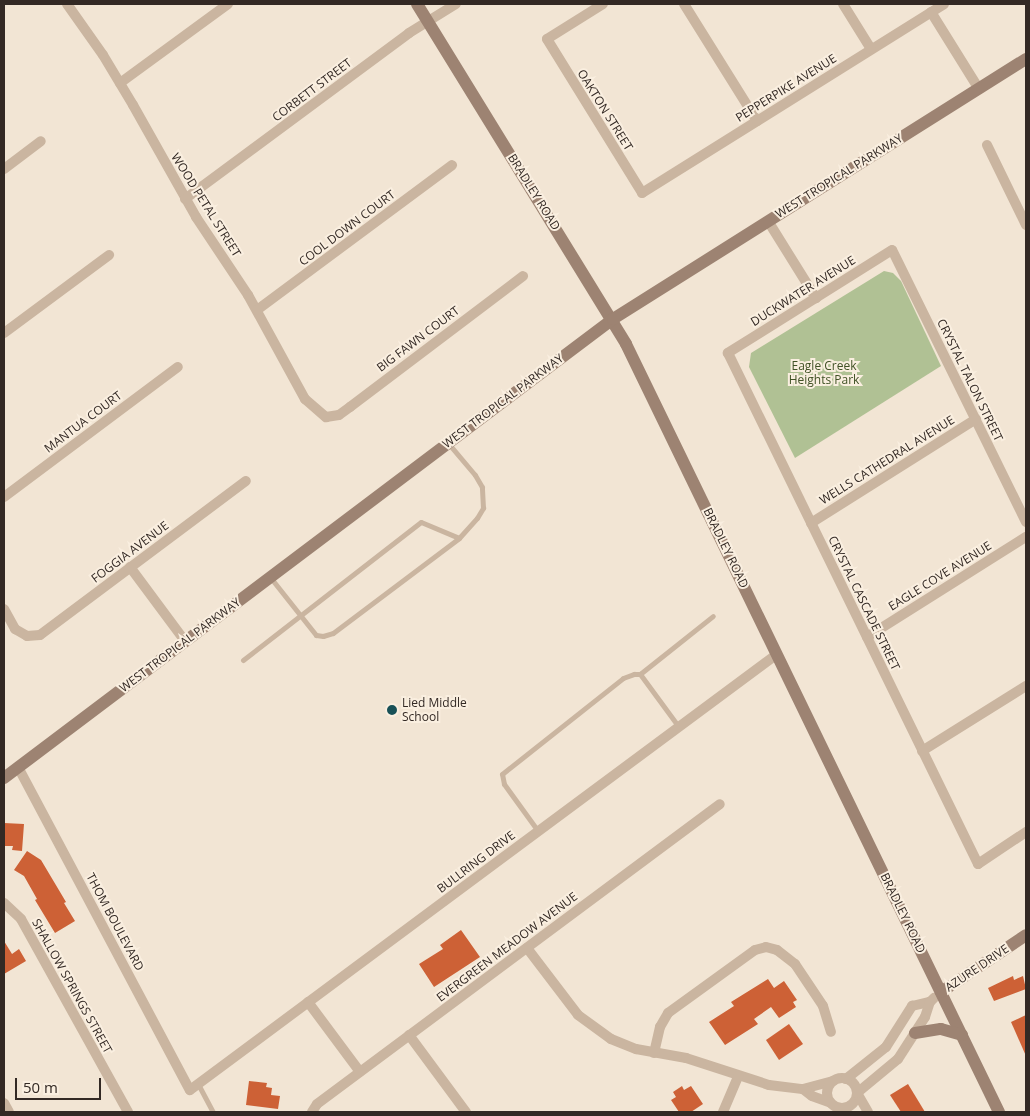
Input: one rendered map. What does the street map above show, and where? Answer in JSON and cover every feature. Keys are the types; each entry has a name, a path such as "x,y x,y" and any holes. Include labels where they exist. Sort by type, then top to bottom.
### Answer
{"street":[{"name":"WOOD PETAL STREET","path":"67,4 120,83 185,199 257,310 305,399 326,417"},
{"path":"120,83 228,4"},
{"name":"BRADLEY ROAD","path":"417,4 612,320 777,654 999,1112"},
{"name":"CORBETT STREET","path":"185,199 409,33 456,4"},
{"name":"OAKTON STREET","path":"603,4 547,39 642,193"},
{"path":"684,4 757,121"},
{"path":"843,4 871,49"},
{"name":"PEPPERPIKE AVENUE","path":"642,193 944,4"},
{"path":"931,12 979,89"},
{"name":"WEST TROPICAL PARKWAY","path":"4,778 612,320 1026,59"},
{"path":"4,169 41,141"},
{"path":"987,146 1022,206 1026,225"},
{"name":"COOL DOWN COURT","path":"257,310 452,165"},
{"path":"768,221 816,298"},
{"name":"DUCKWATER AVENUE","path":"728,353 892,250"},
{"name":"CRYSTAL TALON STREET","path":"892,250 1026,522"},
{"path":"4,332 109,255"},
{"name":"BIG FAWN COURT","path":"326,417 339,415 350,408 523,276"},
{"name":"CRYSTAL CASCADE STREET","path":"728,353 978,864 1026,832"},
{"name":"MANTUA COURT","path":"4,497 178,367"},
{"name":"WELLS CATHEDRAL AVENUE","path":"811,523 976,419"},
{"name":"FOGGIA AVENUE","path":"4,609 15,629 27,636 40,634 54,626 246,481"},
{"name":"EAGLE COVE AVENUE","path":"867,637 1026,536"},
{"path":"130,567 185,641"},
{"name":"BULLRING DRIVE","path":"194,1087 777,654"},
{"path":"922,751 1026,686"},
{"name":"THOM BOULEVARD","path":"18,767 194,1087"},
{"name":"EVERGREEN MEADOW AVENUE","path":"312,1112 317,1104 408,1035 720,804"},
{"name":"SHALLOW SPRINGS STREET","path":"4,903 21,918 128,1112"},
{"name":"AZURE DRIVE","path":"846,1079 886,1047 912,1006 930,1002 941,992 1026,935"},
{"path":"654,1053 660,1027 668,1013 755,950 766,947 777,950 796,964 823,1006 831,1032"},
{"path":"527,948 578,1015 611,1039 636,1049 686,1058 769,1085 803,1089 846,1079 853,1084 868,1112"},
{"path":"308,1002 360,1072"},
{"name":"AZURE DRIVE","path":"857,1093 898,1059 926,1017 930,1002"},
{"path":"915,1032 941,1029 962,1035"},
{"path":"408,1035 466,1112"},
{"path":"723,1112 738,1076"},
{"path":"832,1103 828,1092 834,1081"},
{"path":"803,1089 812,1096 850,1110 857,1093"},
{"path":"4,1103 9,1112"}],"lane":[{"path":"270,577 316,635 324,636 333,633 459,538 477,518 482,508 484,497 482,487 475,475 448,443"},
{"path":"243,660 421,522 459,538"},
{"path":"538,831 504,784 502,774 623,678 640,674 713,616"},
{"path":"640,674 679,727"},
{"path":"886,1047 898,1059"},
{"path":"194,1087 213,1112"}],"green space":[{"name":"Eagle Creek Heights Park","path":"884,271 893,273 901,281 941,366 795,458 749,367 751,353"}],"building":[{"path":"4,823 24,824 22,851 12,850 13,846 4,846"},
{"path":"27,851 41,860 75,921 55,933 35,900 37,899 24,876 14,870"},
{"path":"461,930 480,957 434,987 419,964 443,949 440,945"},
{"path":"4,941 12,954 19,949 26,961 4,974"},
{"path":"1013,976 1014,980 1023,976 1026,989 994,1001 988,988"},
{"path":"768,979 774,988 784,981 797,1000 793,1002 796,1007 779,1018 771,1007 754,1019 758,1024 725,1045 709,1022 734,1006 731,1002"},
{"path":"1026,1015 1026,1056 1011,1022"},
{"path":"789,1024 803,1044 779,1060 766,1040"},
{"path":"249,1081 267,1083 266,1087 272,1088 271,1095 280,1096 278,1109 246,1105"},
{"path":"908,1084 925,1112 901,1112 890,1095"},
{"path":"682,1086 684,1090 691,1086 703,1104 691,1112 679,1112 671,1100 676,1097 673,1092"}],"place":[{"name":"Lied Middle School","path":"392,710"}]}
